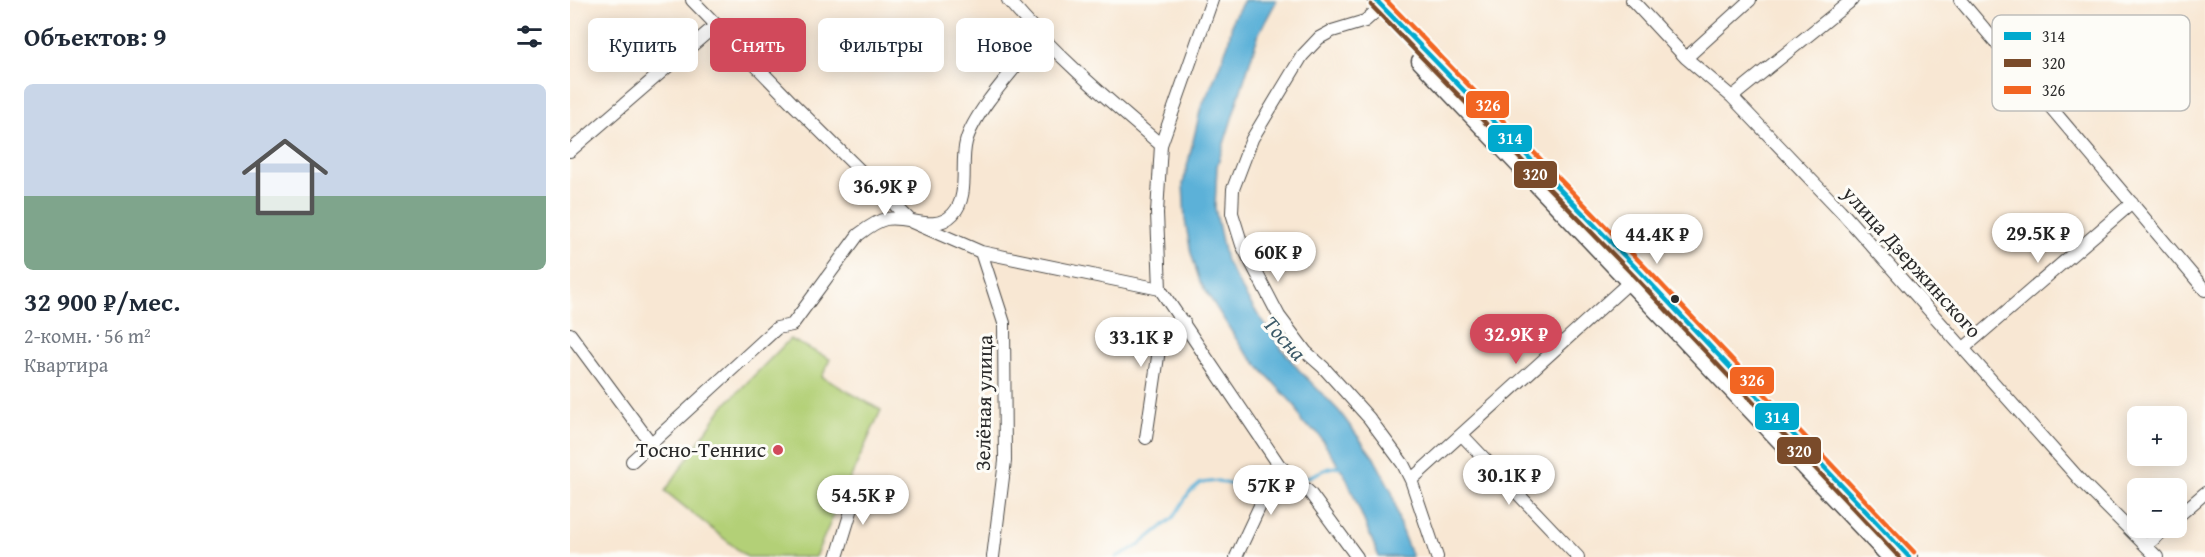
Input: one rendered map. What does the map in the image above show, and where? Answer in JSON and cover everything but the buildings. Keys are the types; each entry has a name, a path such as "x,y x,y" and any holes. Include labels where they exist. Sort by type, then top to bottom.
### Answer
{"main road":[{"path":"1361,0 1375,7 1634,277 1909,557"},
{"path":"1634,277 1890,557"}],"street":[{"path":"692,0 710,19"},
{"path":"1008,0 1023,18"},
{"path":"1212,0 1161,145 1157,213 1160,289 1279,465 1310,493 1357,557"},
{"name":"улица Дзержинского","path":"1632,0 1686,58 1732,98 1840,210 2081,481 2157,557"},
{"path":"1686,58 1750,0"},
{"path":"1732,98 1852,0"},
{"path":"1960,0 1992,38"},
{"path":"1375,7 1365,21 1332,31 1319,38 1302,56 1252,139 1233,189 1232,213 1242,245 1279,316 1306,352 1323,367 1369,418 1403,464 1411,480 1437,557"},
{"path":"570,151 710,30"},
{"path":"1054,51 1161,145"},
{"path":"763,72 912,222 981,252 1160,289"},
{"path":"632,461 650,442 777,328 792,325 858,235 886,219 930,224 942,221 953,214 961,200 965,144 973,123 1013,72"},
{"path":"2055,111 2205,290"},
{"path":"1964,348 2132,202"},
{"name":"Зелёная улица","path":"981,252 1004,323 1005,461 993,557"},
{"path":"1411,480 1634,277"},
{"path":"1146,438 1160,343 1184,322"},
{"path":"570,334 650,442"},
{"path":"1462,435 1578,557"},
{"path":"1236,557 1279,465"},
{"path":"2187,509 2205,493"},
{"path":"837,557 852,508 851,494"},
{"path":"2146,546 2155,538"}],"green space":[{"name":"Тосно-Теннис","path":"790,339 830,359 822,377 881,410 815,557 747,557 665,491 722,408"}],"water":[{"path":"1244,0 1277,0 1259,33 1217,166 1215,208 1226,261 1278,344 1299,370 1339,411 1374,458 1392,492 1401,529 1412,557 1379,557 1346,477 1317,432 1302,423 1296,407 1242,348 1200,282 1191,253 1185,220 1183,184 1201,107 1228,44 1233,19"}],"waterway":[{"path":"1301,480 1329,468 1342,466"},
{"path":"1116,557 1138,546 1173,518 1189,493 1201,483 1218,481 1247,489 1260,487"},
{"path":"1272,489 1292,485"}],"transit line":[{"name":"314","path":"1376,0 1640,272 1909,557"},
{"name":"326","path":"1386,0 1645,267 1914,552"},
{"name":"320","path":"1371,5 1635,277 1899,557"}],"place":[{"name":"Тосно-Теннис","path":"778,450"}],"water label":[{"name":"Тосна","path":"1285,338"}]}
